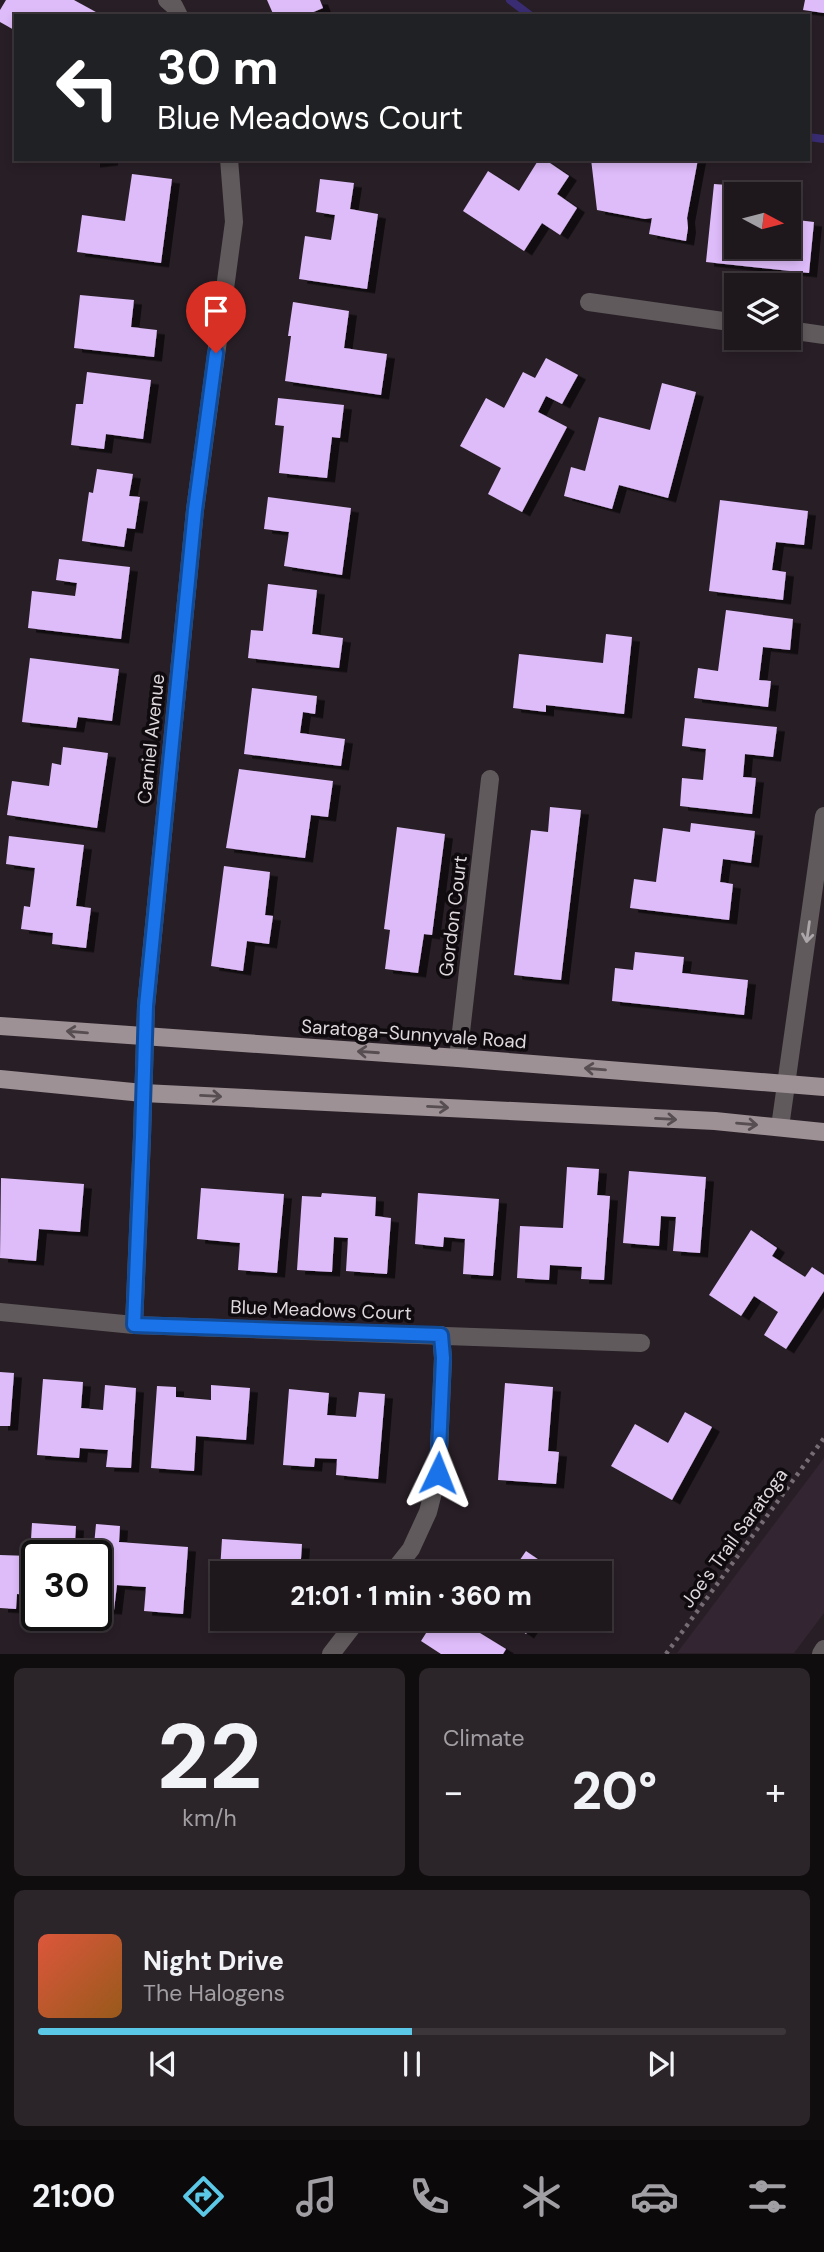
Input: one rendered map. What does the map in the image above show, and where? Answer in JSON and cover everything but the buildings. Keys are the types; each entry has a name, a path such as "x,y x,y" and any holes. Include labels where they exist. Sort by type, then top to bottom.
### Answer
{"main road":[{"name":"Saratoga-Sunnyvale Road","path":"0,1026 824,1087"},
{"path":"0,1079 143,1093 715,1121 824,1132"}],"street":[{"path":"167,0 178,14"},
{"name":"Carniel Avenue","path":"134,1325 147,990 195,510 234,222 229,161"},
{"path":"589,302 724,321"},
{"path":"801,332 824,335"},
{"name":"Gordon Court","path":"458,1058 490,779"},
{"path":"780,1127 824,816"},
{"path":"824,1122 824,1132"},
{"name":"Blue Meadows Court","path":"0,1312 134,1325 641,1343"},
{"path":"402,1561 411,1549 428,1512 438,1473 443,1358 441,1335"},
{"path":"331,1654 349,1631"}],"path":[{"name":"Joe's Trail Saratoga","path":"666,1654 824,1438"}],"shaded area":[{"path":"824,1458 824,1613 794,1653 677,1653"}],"waterway":[{"path":"510,0 528,14"},
{"path":"810,137 824,139"}],"route":[{"path":"216,353 195,510 146,1006 134,1325 441,1335 443,1358 438,1473"}]}
